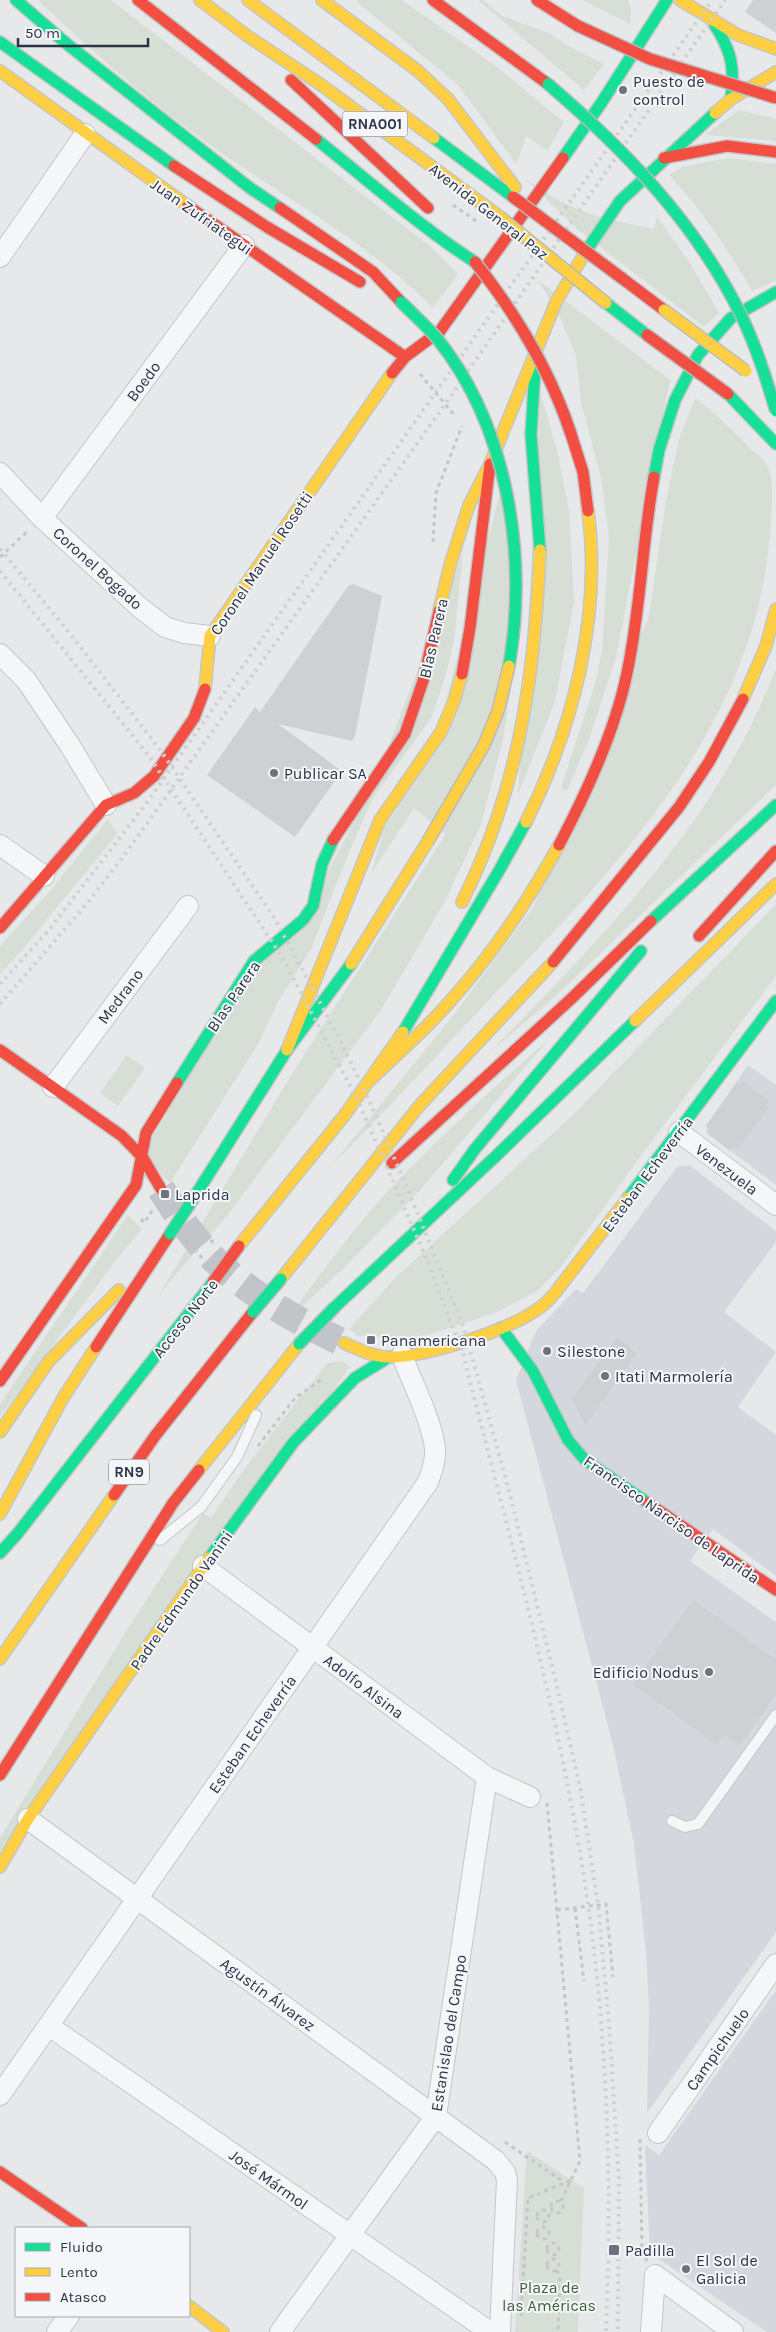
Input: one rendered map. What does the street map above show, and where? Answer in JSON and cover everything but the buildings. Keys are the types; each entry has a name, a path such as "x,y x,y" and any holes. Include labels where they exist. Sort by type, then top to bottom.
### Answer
{"main road":[{"path":"0,1432 49,1361 158,1249 170,1234 287,1050 344,974 428,841 484,746 497,712 508,671 517,591 515,547 506,489 497,456 471,392 440,342 373,272 335,244 242,182 67,44 16,0"},
{"path":"138,0 394,201 439,239 475,262"},
{"name":"Avenida General Paz","path":"200,0 246,35 320,84 500,217 606,303 729,395 776,426"},
{"name":"Avenida General Paz","path":"248,0 515,193"},
{"name":"Avenida General Paz","path":"322,0 418,71 448,99 515,193 533,212 776,393"},
{"path":"433,0 496,44 548,84 623,152 654,184 690,229 717,268 758,351 776,411"},
{"path":"537,0 578,26 650,59 776,98"},
{"name":"Coronel Manuel Rosetti","path":"0,928 106,805 134,793 154,776 173,751 194,718 204,695 210,636 387,379 406,357 440,331 602,102 667,0"},
{"path":"680,0 711,20 762,46 776,48"},
{"path":"464,7 496,44"},
{"path":"711,20 728,45 732,56 733,82 731,99"},
{"path":"246,35 308,97 435,215"},
{"path":"0,42 83,105 205,189 359,281 400,302"},
{"name":"Juan Zufriategui","path":"0,71 85,134 406,357"},
{"path":"287,1050 380,820 443,726 461,682 468,645 490,464 556,302 582,257 620,202 664,158 731,99 776,72"},
{"path":"742,87 776,88"},
{"path":"664,158 727,146 776,152"},
{"path":"368,1082 401,1035 516,841 543,787 577,681 587,628 591,579 589,523 583,477 572,434 551,380 520,320 449,228"},
{"path":"368,1082 445,1007 490,953 540,881 588,784 615,715 630,662 655,473 666,423 679,388 690,366 723,326 756,300 776,292"},
{"path":"458,909 479,868 508,786 527,704 537,617 540,542 530,435 536,351"},
{"path":"729,395 776,444"},
{"name":"Blas Parera","path":"0,1381 136,1185 143,1158 146,1133 254,961 303,920 313,906 322,864 334,839 405,734 423,680 450,565 469,505 490,464"},
{"path":"333,1216 420,1105 564,950 653,842 709,762 740,708 766,646 776,609"},
{"path":"333,1216 571,999 636,934 776,805"},
{"path":"692,944 776,852"},
{"path":"421,1225 475,1148 649,941 694,882"},
{"path":"0,1774 173,1503 299,1344 335,1307 496,1156 625,1029 703,957 776,884"},
{"path":"401,1035 437,950"},
{"path":"625,1029 673,967"},
{"name":"Esteban Echeverría","path":"501,1328 526,1318 545,1304 572,1272 776,1001"},
{"path":"0,1050 122,1136 143,1158 160,1189"},
{"name":"Acceso Norte","path":"0,1553 18,1533 368,1082"},
{"name":"RN9","path":"0,1659 155,1436 253,1312 333,1216"},
{"path":"0,1514 63,1398 158,1249"},
{"path":"344,1343 368,1353 395,1356 438,1347 501,1328"},
{"name":"Francisco Narciso de Laprida","path":"501,1328 533,1371 568,1440 585,1460 776,1590"},
{"name":"Padre Edmundo Vanini","path":"0,1867 28,1818 203,1566 294,1443 355,1378 395,1356"},
{"path":"0,1668 14,1639"},
{"path":"0,2172 81,2227"},
{"path":"190,2307 224,2332"}],"street":[{"path":"0,257 85,134"},
{"name":"Boedo","path":"42,518 244,245"},
{"name":"Coronel Bogado","path":"0,473 42,518 138,606 165,627 184,633 210,636"},
{"path":"0,654 26,680 69,744 106,805"},
{"path":"0,845 44,876"},
{"name":"Medrano","path":"52,1087 188,906"},
{"name":"Venezuela","path":"679,1132 776,1205"},
{"name":"Esteban Echeverría","path":"0,2094 428,1482 434,1466 435,1448 429,1426 395,1356"},
{"name":"Adolfo Alsina","path":"203,1566 487,1777 530,1796"},
{"name":"Estanislao del Campo","path":"280,2332 436,2116 487,1777"},
{"name":"Agustín Álvarez","path":"28,1818 495,2160 505,2172 500,2332"},
{"name":"Campichuelo","path":"658,2133 774,1971"},
{"name":"José Mármol","path":"49,2026 490,2332"},
{"path":"651,2332 655,2275"},
{"path":"655,2275 733,2332"},
{"path":"58,2332 68,2317"}],"lane":[{"path":"134,1562 201,1507 237,1457 275,1374"},
{"path":"672,1821 685,1827 698,1824 776,1716"}],"path":[{"path":"406,357 462,424 436,493 432,552"},
{"path":"0,556 42,518"},
{"path":"144,1212 140,1220 144,1223 153,1210"},
{"path":"530,1796 547,1804 580,2161 561,2201 563,2205 562,2210 558,2213 552,2210"},
{"path":"557,1910 606,1904 613,1977"},
{"path":"575,1908 584,1981"},
{"path":"655,2275 642,2251 640,2134 658,2133"},
{"path":"521,2322 528,2198 572,2180"},
{"path":"548,2213 552,2210 553,2202 561,2201"},
{"path":"543,2222 538,2219 537,2213 542,2210 548,2213"},
{"path":"546,2238 541,2239 537,2235 538,2229 548,2219 548,2213"},
{"path":"542,2227 549,2231 546,2238"},
{"path":"546,2238 550,2243"},
{"path":"550,2243 556,2243 558,2246 558,2252 553,2255"},
{"path":"550,2243 547,2250 553,2255"},
{"path":"553,2259 559,2263 557,2270 560,2280 558,2332"},
{"path":"553,2259 548,2261 547,2267 551,2271 557,2270"}],"shaded area":[{"path":"748,1065 776,1085 776,1185 707,1133 706,1126"},
{"path":"689,1165 776,1231 776,1242 724,1312 776,1352 738,1407 776,1435 776,1576 713,1529 690,1561 776,1622 776,1932 647,2113 649,2006 646,1951 634,1844 612,1741 516,1380 536,1331 576,1289 583,1293 677,1167"},
{"path":"776,1990 776,2332 767,2332 650,2253 645,2145 659,2155"}],"green space":[{"path":"38,0 111,0 431,247 458,274 433,308 406,282 347,237 221,153 171,116 112,68"},
{"path":"355,0 402,0 493,64 564,122 547,151 526,136 516,164 458,85"},
{"path":"478,0 483,0 501,15 550,34 604,64 584,90"},
{"path":"582,0 628,0 631,9 630,24"},
{"path":"739,110 776,119 776,141 705,135"},
{"path":"727,158 776,164 776,280 752,291 714,230 669,175 682,167"},
{"path":"525,178 555,198 602,217 654,229 657,217 688,260 719,313 704,327 576,228"},
{"path":"538,280 670,380 616,657 588,742 567,791 561,788 595,684 602,651 609,539 601,477 581,402 576,356 559,315"},
{"path":"541,395 557,450 569,510 574,602 555,701 518,795"},
{"path":"695,398 719,417 764,461 770,473 772,504 769,543 757,612 735,676 705,736 669,794 627,848 536,951 330,1167 456,1012 534,906 649,616 667,495 679,439"},
{"path":"501,489 523,613 503,739 481,824 445,901 381,1010 226,1217 160,1293 295,1069 446,834 414,808 371,874 385,827 431,759"},
{"path":"463,552 454,641 444,681 431,718 372,800 347,857 311,949 279,1000 258,1044 170,1183 147,1159 152,1138 259,961 295,935 375,781"},
{"path":"776,668 776,785 557,995 489,1053 614,921 690,827 723,776 752,724"},
{"path":"108,819 117,834 0,974 0,946 50,891"},
{"path":"776,904 776,976 648,1146 560,1268 537,1291 497,1312 431,1334 400,1339 358,1336 349,1329 396,1277 572,1116"},
{"path":"550,1038 420,1190 341,1271 300,1308 296,1307 371,1210 392,1187 458,1121"},
{"path":"127,1055 145,1068 118,1106 100,1093"},
{"path":"128,1215 142,1229 116,1260 0,1417 0,1404"},
{"path":"342,1361 350,1367 0,1851 0,1838 125,1633 203,1513 211,1518 245,1468 327,1363"},
{"name":"Plaza de las Américas","path":"527,2151 584,2188 578,2332 515,2332"}],"tunnel":[{"path":"161,1189 195,1238 211,1257 234,1277 279,1309 344,1343"}],"railway":[{"path":"0,984 49,930 148,801 712,0"},
{"path":"0,1004 85,906 123,857 446,403 725,0"},
{"path":"0,549 64,626 161,751 275,919 338,1036 367,1096 406,1185 464,1328 507,1483 580,1787 598,1905 609,2023 619,2179 618,2332"},
{"path":"0,571 149,756 282,957 358,1101 427,1260 463,1354 549,1696 577,1834 588,1904 600,2010 607,2118 609,2225 606,2332"}],"traffic: fast":[{"path":"16,0 67,44 250,188 280,208"},
{"path":"563,158 602,102 667,0"},
{"path":"712,21 724,40 730,58 732,67 731,99"},
{"path":"0,42 174,166"},
{"path":"548,84 577,109 631,162 703,249 741,315 760,362 776,411"},
{"path":"586,251 620,201 715,113"},
{"path":"434,138 513,197"},
{"path":"316,139 414,218 475,262"},
{"path":"654,477 659,450 675,400 698,355 731,318 776,292"},
{"path":"401,302 436,337 461,372 480,410 496,451 507,493 516,580 514,624 509,666"},
{"path":"606,303 647,335"},
{"path":"536,351 531,435 540,550"},
{"path":"729,395 776,444"},
{"path":"651,921 776,805"},
{"path":"403,1032 526,822"},
{"path":"177,1083 254,961 303,920 313,906 322,864 333,840"},
{"path":"453,1180 475,1149 641,951"},
{"path":"195,1196 287,1050 351,964"},
{"path":"628,1198 776,1001"},
{"path":"335,1307 496,1156 635,1021"},
{"path":"170,1234 195,1196"},
{"path":"253,1312 281,1279"},
{"path":"0,1553 18,1533 213,1282"},
{"path":"299,1344 335,1307"},
{"path":"501,1328 533,1371 568,1440 585,1460 648,1503"},
{"path":"209,1558 293,1443 355,1378 389,1357"}],"traffic: slow":[{"path":"200,0 246,35 320,84 500,217"},
{"path":"248,0 434,138"},
{"path":"322,0 418,71 448,99 515,187"},
{"path":"680,0 738,35 776,49"},
{"path":"0,71 188,206"},
{"path":"715,113 731,99 776,72"},
{"path":"500,217 606,303"},
{"path":"439,611 450,565 469,505 490,464 556,302 586,251"},
{"path":"664,310 746,371"},
{"path":"205,689 210,636 392,373"},
{"path":"526,822 543,786 557,749 580,671 591,591 588,511"},
{"path":"462,902 482,859 498,817 520,730 534,642 540,550"},
{"path":"743,699 766,646 776,609"},
{"path":"428,841 484,745 498,711 509,666"},
{"path":"287,1050 380,820 441,732 454,701 462,674"},
{"path":"351,964 428,841"},
{"path":"368,1082 417,1036 462,988 521,909 559,845"},
{"path":"635,1021 776,884"},
{"path":"281,1279 420,1105 553,962"},
{"path":"239,1246 344,1116 403,1032"},
{"path":"344,1343 377,1356 403,1356 464,1342 522,1319 541,1307 553,1296 628,1198"},
{"path":"0,1432 49,1361 119,1290"},
{"path":"199,1470 299,1344"},
{"path":"0,1514 63,1398 96,1347"},
{"path":"0,1659 114,1495"},
{"path":"0,1867 28,1819 209,1558"},
{"path":"190,2307 223,2332"}],"traffic: jam":[{"path":"138,0 316,139"},
{"path":"433,0 548,84"},
{"path":"537,0 578,26"},
{"path":"578,26 650,59 776,98"},
{"path":"291,80 428,208"},
{"path":"664,158 727,146 776,152"},
{"path":"392,373 405,357 440,331 563,158"},
{"path":"174,166 267,227 360,282"},
{"path":"513,197 623,279"},
{"path":"188,206 405,357"},
{"path":"280,208 373,272 401,302"},
{"path":"475,262 505,302 531,344 563,410 571,434"},
{"path":"623,279 664,310"},
{"path":"647,335 728,394"},
{"path":"571,434 583,472 588,511"},
{"path":"462,674 470,628 490,464"},
{"path":"559,845 599,761 622,695 632,649 654,477"},
{"path":"333,840 405,734 423,681 439,611"},
{"path":"0,928 106,805 134,793 154,776 194,718 205,689"},
{"path":"553,962 679,807 709,762 743,699"},
{"path":"699,936 776,851"},
{"path":"392,1163 571,999 651,921"},
{"path":"0,1050 122,1136 143,1158 161,1189"},
{"path":"0,1381 136,1185 146,1133 177,1083"},
{"path":"96,1347 170,1234"},
{"path":"213,1282 239,1246"},
{"path":"114,1495 155,1436 253,1312"},
{"path":"0,1775 173,1503 199,1470"},
{"path":"648,1503 776,1590"},
{"path":"0,2172 81,2227"}],"place":[{"name":"Puesto de control","path":"623,90"},
{"name":"Publicar SA","path":"274,773"},
{"name":"Laprida","path":"165,1194"},
{"name":"Panamericana","path":"371,1340"},
{"name":"Silestone","path":"547,1351"},
{"name":"Itati Marmolería","path":"605,1376"},
{"name":"Edificio Nodus","path":"709,1672"},
{"name":"Padilla","path":"614,2250"},
{"name":"El Sol de Galicia","path":"686,2269"}]}
